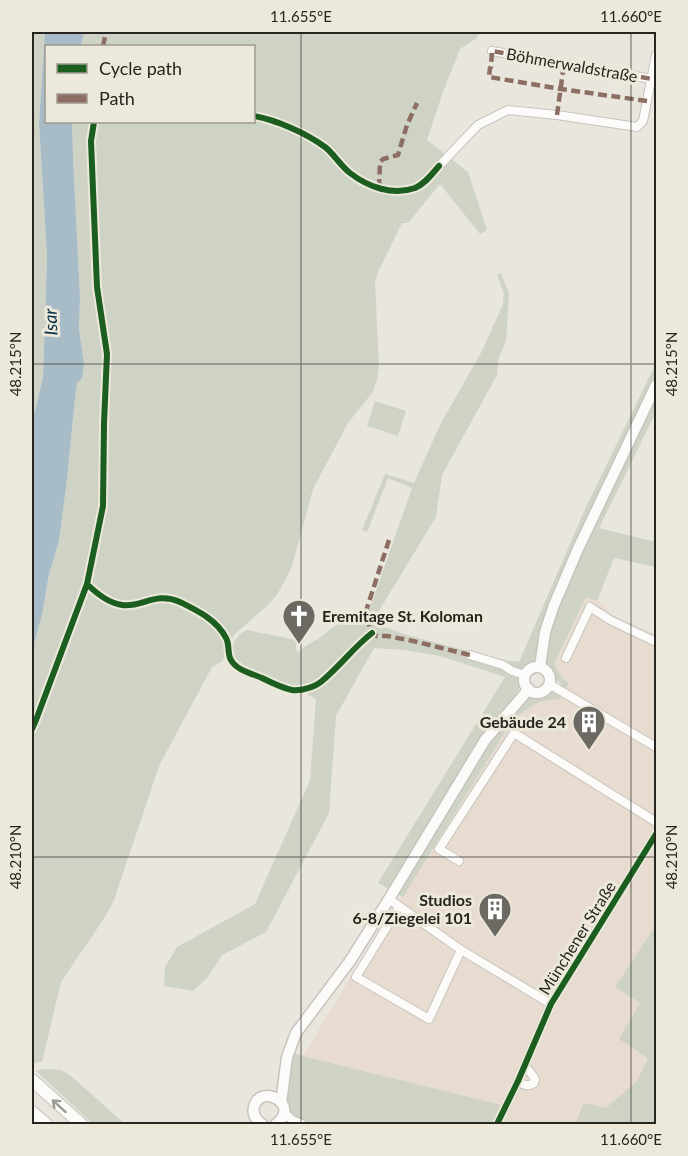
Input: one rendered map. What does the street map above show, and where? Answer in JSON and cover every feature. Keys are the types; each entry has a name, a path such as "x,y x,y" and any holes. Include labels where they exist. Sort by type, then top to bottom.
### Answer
{"highway":[{"path":"35,1083 81,1125"},
{"path":"32,1112 46,1125"}],"main road":[{"path":"540,667 545,632 554,605 577,550 657,386"},
{"path":"540,667 548,674 549,684 541,692 534,692 525,685 525,675 530,669 540,667"},
{"path":"268,1096 278,1083 296,1033 350,961 485,740 529,689"},
{"path":"280,1124 286,1062"},
{"path":"255,1122 253,1112 256,1103 263,1097 275,1097 283,1107"}],"street":[{"name":"Böhmerwaldstraße","path":"492,51 653,82"},
{"path":"439,166 478,125 508,110 637,127 643,121 657,55"},
{"path":"566,658 590,607 610,620 657,642"},
{"path":"470,655 503,665 525,675"},
{"path":"549,684 657,747"},
{"path":"459,861 439,849 514,733 657,822"},
{"name":"Münchener Straße","path":"497,1125 551,1004 657,834"},
{"name":"Münchener Straße","path":"389,899 461,951 551,1004"},
{"path":"399,907 356,977 429,1019 461,951"},
{"name":"Münchener Straße","path":"518,1082 524,1086 534,1083 533,1074 525,1065"},
{"path":"283,1107 292,1120 302,1125"}],"shaded area":[{"path":"32,32 45,32 39,123 47,255 43,377 32,423"},
{"path":"84,32 479,32 477,38 460,49 427,140 468,172 487,230 480,234 440,184 408,223 402,223 375,283 379,367 372,393 348,423 313,489 292,566 278,593 235,634 227,646 223,661 212,667 159,766 114,900 61,982 42,1062 32,1063 32,651 42,615 49,574 59,541 77,383 84,365 79,328 80,298 72,123 255,123 255,45 81,45"},
{"path":"501,273 509,293 506,341 498,360 497,375 442,475 436,517 380,609 378,625 410,636 519,662 586,507 656,363 656,412 599,528 656,542 656,567 614,558 597,601 586,597 554,664 563,679 569,683 559,699 543,701 532,706 510,724 403,897 378,883 505,677 440,656 374,648 336,716 329,813 266,932 222,955 208,977 193,991 164,986 165,967 177,947 255,904 310,780 316,699 297,689 242,668 232,658 233,644 247,630 296,640 296,650 299,652 343,621 354,617 369,616 412,488 388,478 367,532 362,530 385,474 414,483 441,423 482,351 503,304 504,293 497,275","holes":["537,653 546,654 547,668 561,684 557,693 547,692 515,697 521,684 520,678 512,675 523,671 533,663"]},
{"path":"375,401 406,411 398,436 367,426"},
{"path":"586,596 604,604 610,614 656,634 656,1124 492,1124 500,1105 303,1056 510,724 533,704 559,698 569,683 563,679 554,665"},
{"path":"656,925 656,1124 576,1124 583,1103 606,1108 637,1081 648,1058 619,1039 640,1003 615,987"},
{"path":"293,1053 501,1105 492,1124 310,1124 298,1120 290,1113 286,1105 286,1086"},
{"path":"61,1070 71,1076 125,1124 93,1124 36,1071"}],"water":[{"name":"Isar","path":"45,32 84,32 81,45 45,45 45,123 72,123 80,298 79,328 84,365 82,378 77,383 59,541 49,574 42,615 32,651 32,423 43,377 47,256 39,123"}],"marked path":[{"path":"103,45 106,32"},
{"path":"647,101 489,77 492,51 652,79"},
{"path":"557,115 564,64"},
{"path":"379,188 380,162 398,155 407,125 417,103"},
{"path":"389,540 367,608 370,630 377,636 413,641 470,655"}],"cycle path":[{"path":"255,116 281,124 309,137 328,150 350,173 381,189 398,191 415,188 439,166"},
{"path":"32,729 87,584 103,506 107,354 97,287 91,141 94,123"},
{"path":"87,584 98,594 117,604 129,605 163,598 187,605 218,626 227,641 233,663 245,671 292,690 312,687 319,683 372,633"},
{"path":"497,1124 551,1004 656,834"}],"place":[{"name":"Eremitage St. Koloman","path":"299,645"},
{"name":"Gebäude 24","path":"589,751"},
{"name":"Studios 6-8/Ziegelei 101","path":"495,938"}]}
